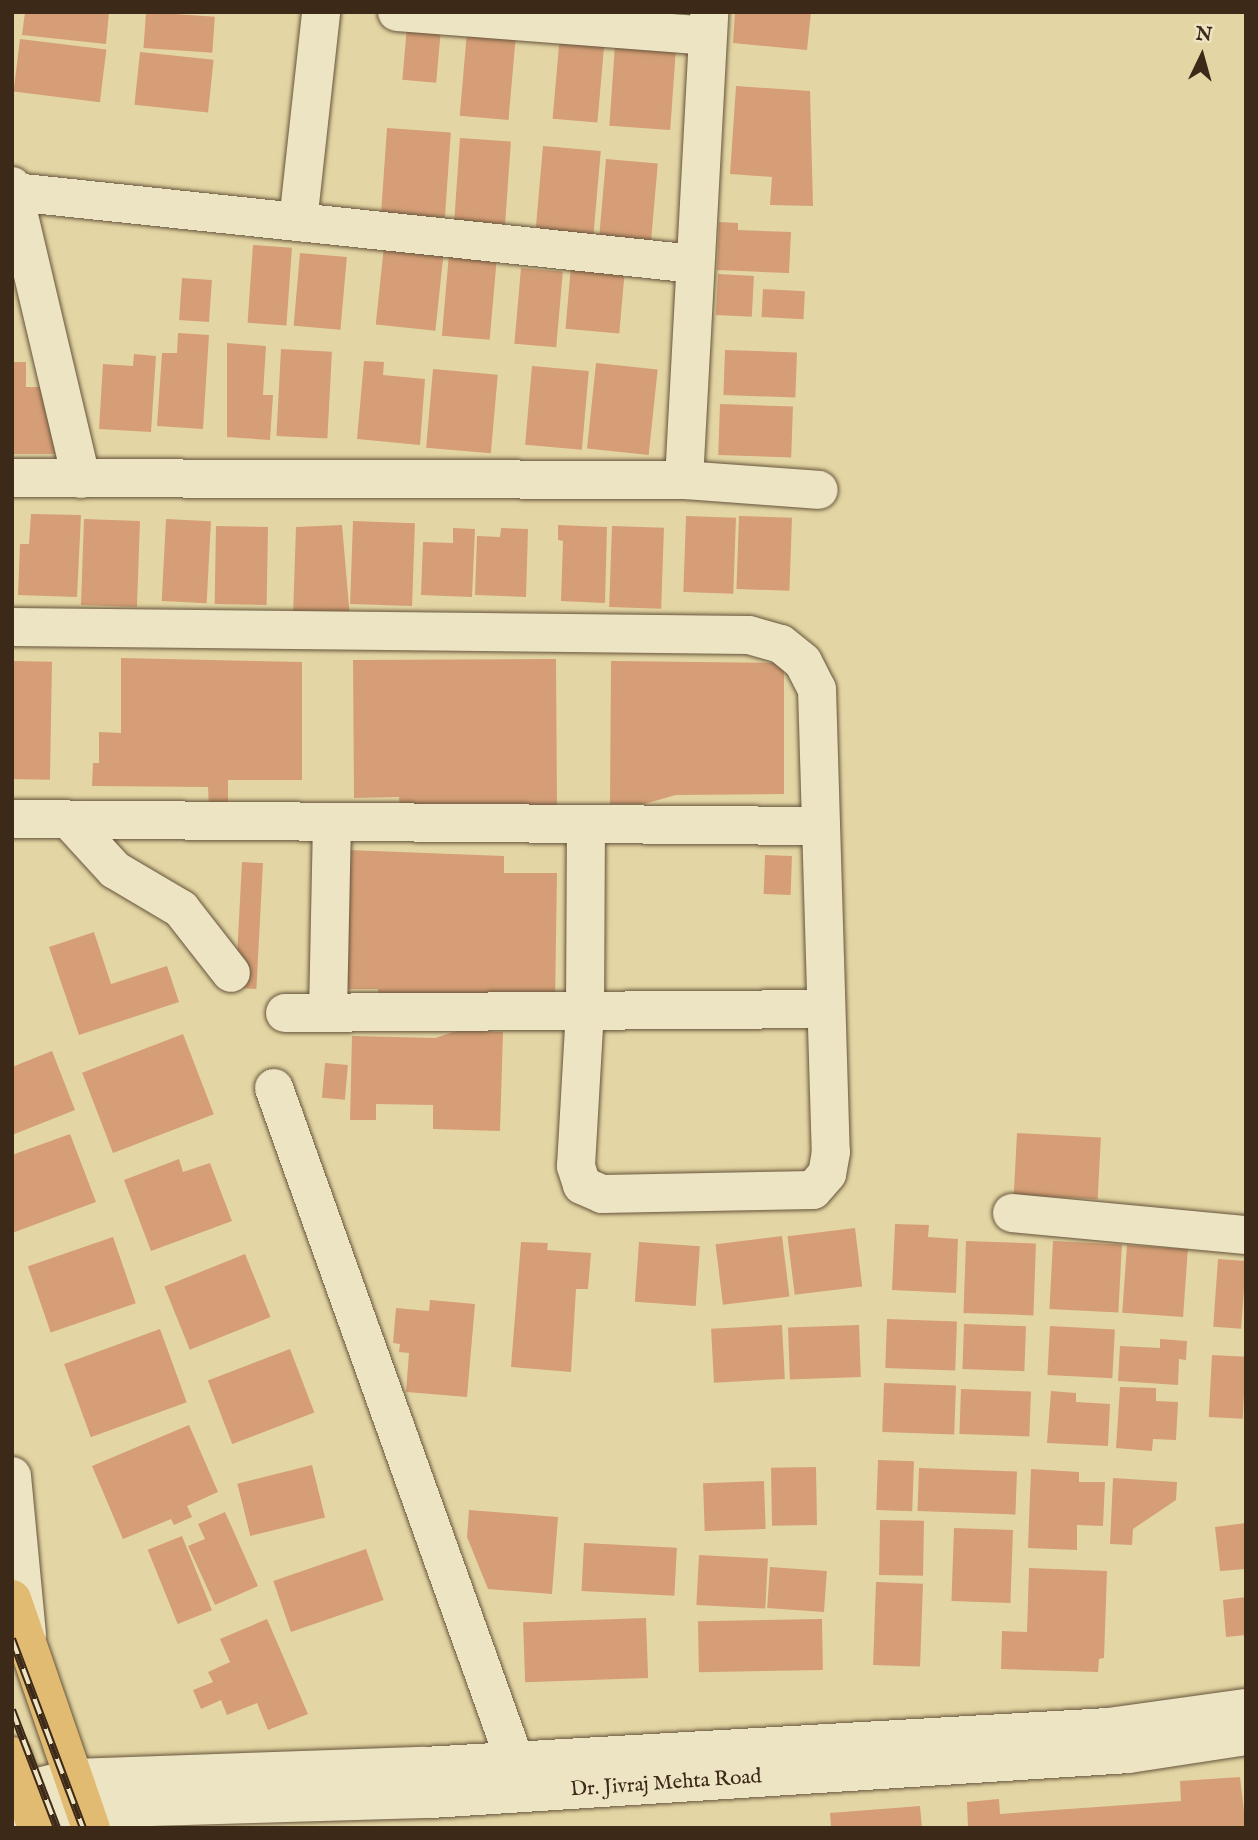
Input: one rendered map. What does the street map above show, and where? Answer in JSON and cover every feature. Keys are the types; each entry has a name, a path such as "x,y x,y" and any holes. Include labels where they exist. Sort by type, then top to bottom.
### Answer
{"main road":[{"path":"12,1599 83,1805"},
{"path":"12,1756 24,1811"}],"street":[{"path":"298,222 321,12"},
{"path":"397,12 708,24 684,480"},
{"path":"81,478 13,189 694,264"},
{"path":"12,478 684,480 819,490"},
{"path":"12,627 749,635 788,650 803,662 817,689 831,1152 827,1174 813,1190 602,1194 582,1185 576,1166 585,1011 586,824"},
{"path":"12,819 821,826"},
{"path":"69,820 115,870 181,909 232,972"},
{"path":"328,1013 332,822"},
{"path":"285,1013 826,1009"},
{"path":"274,1088 515,1761"},
{"path":"1012,1213 1246,1235"},
{"path":"12,1476 27,1642"},
{"path":"24,1811 515,1761 1109,1727 1246,1708"},
{"name":"Dr. Jivraj Mehta Road","path":"83,1805 444,1798 1128,1754 1246,1736"}],"building":[{"path":"25,12 109,12 106,44 22,35"},
{"path":"146,12 215,17 212,53 143,48"},
{"path":"735,12 811,12 807,50 733,43"},
{"path":"408,15 442,18 436,83 402,80"},
{"path":"616,31 677,35 670,130 609,126"},
{"path":"467,32 516,36 508,120 460,116"},
{"path":"560,34 605,38 597,123 553,119"},
{"path":"20,39 106,50 100,102 14,92"},
{"path":"140,52 214,60 208,112 134,105"},
{"path":"736,86 810,91 813,206 770,205 772,177 730,174"},
{"path":"387,128 451,132 445,219 381,215"},
{"path":"460,138 511,142 505,224 454,221"},
{"path":"543,146 601,151 593,239 535,234"},
{"path":"606,159 658,164 651,242 599,238"},
{"path":"719,222 738,223 738,230 791,232 789,273 717,270"},
{"path":"253,245 292,248 286,326 248,323"},
{"path":"384,246 444,252 435,331 376,325"},
{"path":"300,253 347,257 340,330 294,326"},
{"path":"449,254 497,258 490,340 442,336"},
{"path":"571,266 625,271 619,333 566,329"},
{"path":"521,268 563,272 556,347 514,344"},
{"path":"718,274 754,276 752,317 716,315"},
{"path":"182,278 212,280 209,322 179,320"},
{"path":"763,289 805,291 803,319 762,317"},
{"path":"178,333 209,335 203,429 157,426 162,353 177,353"},
{"path":"227,343 266,346 263,395 273,395 270,440 227,437"},
{"path":"281,349 332,352 327,439 276,436"},
{"path":"725,350 797,353 795,397 723,395"},
{"path":"134,354 156,356 151,432 99,429 103,364 133,366"},
{"path":"364,361 384,362 383,375 425,379 420,445 357,439"},
{"path":"12,362 26,362 26,387 59,387 60,454 12,454"},
{"path":"596,363 658,369 649,455 587,449"},
{"path":"532,366 589,371 582,450 525,445"},
{"path":"433,369 498,375 491,453 426,448"},
{"path":"720,404 793,407 791,458 718,455"},
{"path":"31,514 81,515 77,597 18,595 20,544 29,544"},
{"path":"686,516 736,518 733,594 683,592"},
{"path":"739,516 792,518 789,591 736,589"},
{"path":"84,519 140,521 137,607 81,605"},
{"path":"166,519 211,521 207,603 162,601"},
{"path":"353,521 415,523 412,606 350,604"},
{"path":"342,525 350,618 293,616 296,527"},
{"path":"558,525 607,527 605,603 561,601 563,541 558,540"},
{"path":"216,526 268,527 267,605 215,604"},
{"path":"612,526 664,528 661,609 609,607"},
{"path":"453,528 475,529 472,597 421,595 423,542 453,543"},
{"path":"501,528 528,529 526,597 475,595 477,536 500,537"},
{"path":"121,658 302,662 302,780 228,780 228,807 209,807 208,787 92,786 93,763 99,763 99,732 121,733"},
{"path":"556,659 557,806 400,808 399,797 354,798 353,660"},
{"path":"12,661 52,662 50,780 12,779"},
{"path":"611,661 784,663 784,794 676,795 644,804 610,804"},
{"path":"348,850 504,856 504,873 557,873 555,1003 378,1003 378,989 346,989"},
{"path":"765,855 792,856 791,895 764,894"},
{"path":"242,862 263,863 256,989 235,988"},
{"path":"94,932 111,984 167,966 179,1002 79,1035 49,947"},
{"path":"460,1030 503,1032 500,1131 433,1129 433,1105 376,1104 376,1120 350,1120 352,1036 435,1038"},
{"path":"183,1034 214,1114 113,1153 82,1073"},
{"path":"52,1051 75,1110 12,1135 12,1067"},
{"path":"325,1063 348,1065 345,1100 322,1098"},
{"path":"1017,1133 1101,1137 1098,1199 1014,1195"},
{"path":"70,1134 96,1202 12,1233 12,1155"},
{"path":"179,1159 183,1172 210,1163 232,1221 151,1251 124,1180"},
{"path":"895,1224 929,1225 928,1237 958,1239 956,1293 892,1290"},
{"path":"855,1228 862,1287 795,1295 788,1236"},
{"path":"782,1236 789,1297 723,1305 715,1244"},
{"path":"113,1237 136,1303 51,1332 28,1266"},
{"path":"966,1241 1036,1243 1033,1315 963,1313"},
{"path":"1053,1241 1122,1245 1118,1313 1049,1309"},
{"path":"521,1242 548,1243 547,1250 591,1253 588,1289 576,1289 571,1372 511,1367"},
{"path":"639,1242 700,1246 696,1306 635,1302"},
{"path":"1127,1245 1188,1249 1183,1317 1122,1313"},
{"path":"245,1254 270,1317 190,1350 164,1287"},
{"path":"1218,1259 1246,1261 1241,1329 1213,1327"},
{"path":"430,1300 475,1304 467,1397 406,1392 409,1353 399,1352 400,1344 393,1343 396,1308 429,1311"},
{"path":"887,1319 957,1321 955,1370 885,1368"},
{"path":"964,1324 1026,1326 1024,1371 962,1369"},
{"path":"782,1325 785,1379 714,1383 711,1329"},
{"path":"859,1325 861,1377 790,1379 788,1327"},
{"path":"1050,1326 1115,1329 1112,1378 1047,1375"},
{"path":"160,1329 187,1402 91,1437 64,1364"},
{"path":"1160,1339 1187,1341 1186,1360 1179,1359 1178,1385 1118,1381 1120,1346 1160,1348"},
{"path":"290,1349 314,1412 232,1444 208,1381"},
{"path":"1212,1355 1246,1357 1243,1419 1209,1417"},
{"path":"884,1383 956,1386 954,1434 882,1432"},
{"path":"1120,1387 1156,1388 1156,1401 1178,1402 1176,1440 1153,1439 1152,1451 1116,1448"},
{"path":"961,1389 1031,1391 1029,1436 959,1434"},
{"path":"1051,1391 1076,1393 1076,1402 1110,1404 1108,1446 1047,1443"},
{"path":"189,1425 218,1492 187,1506 192,1517 174,1525 171,1519 123,1539 92,1466"},
{"path":"878,1460 914,1461 912,1511 876,1510"},
{"path":"312,1465 325,1517 250,1536 237,1484"},
{"path":"816,1467 817,1525 772,1526 771,1468"},
{"path":"919,1468 1017,1471 1015,1514 917,1511"},
{"path":"1031,1469 1079,1472 1079,1482 1105,1482 1103,1526 1077,1525 1077,1550 1028,1548"},
{"path":"1113,1478 1177,1482 1176,1500 1133,1529 1132,1545 1110,1544"},
{"path":"764,1481 766,1529 705,1531 703,1483"},
{"path":"469,1510 558,1517 552,1594 488,1589 467,1537"},
{"path":"225,1512 258,1586 215,1605 188,1546 205,1539 198,1524"},
{"path":"880,1520 924,1521 923,1576 879,1575"},
{"path":"1246,1523 1246,1569 1220,1571 1215,1527"},
{"path":"954,1528 1013,1530 1010,1603 951,1601"},
{"path":"182,1536 212,1610 178,1624 148,1550"},
{"path":"584,1543 677,1548 674,1596 581,1591"},
{"path":"366,1549 384,1600 291,1632 273,1581"},
{"path":"699,1555 768,1559 765,1609 696,1605"},
{"path":"770,1567 827,1571 824,1612 767,1608"},
{"path":"1029,1568 1107,1571 1104,1658 1099,1659 1098,1672 1001,1669 1002,1631 1027,1632"},
{"path":"876,1582 923,1584 920,1667 873,1665"},
{"path":"1246,1597 1246,1635 1226,1637 1223,1600"},
{"path":"646,1618 648,1678 525,1682 523,1622"},
{"path":"267,1619 308,1714 268,1730 257,1703 227,1715 221,1700 201,1709 193,1690 213,1682 208,1672 230,1662 220,1639"},
{"path":"822,1619 823,1670 699,1672 698,1621"},
{"path":"1240,1777 1246,1828 968,1828 967,1802 999,1799 1000,1814 1181,1801 1180,1781"},
{"path":"920,1806 922,1828 831,1828 830,1813"}],"railway":[{"path":"12,1639 83,1828"},
{"path":"12,1710 57,1828"}]}
